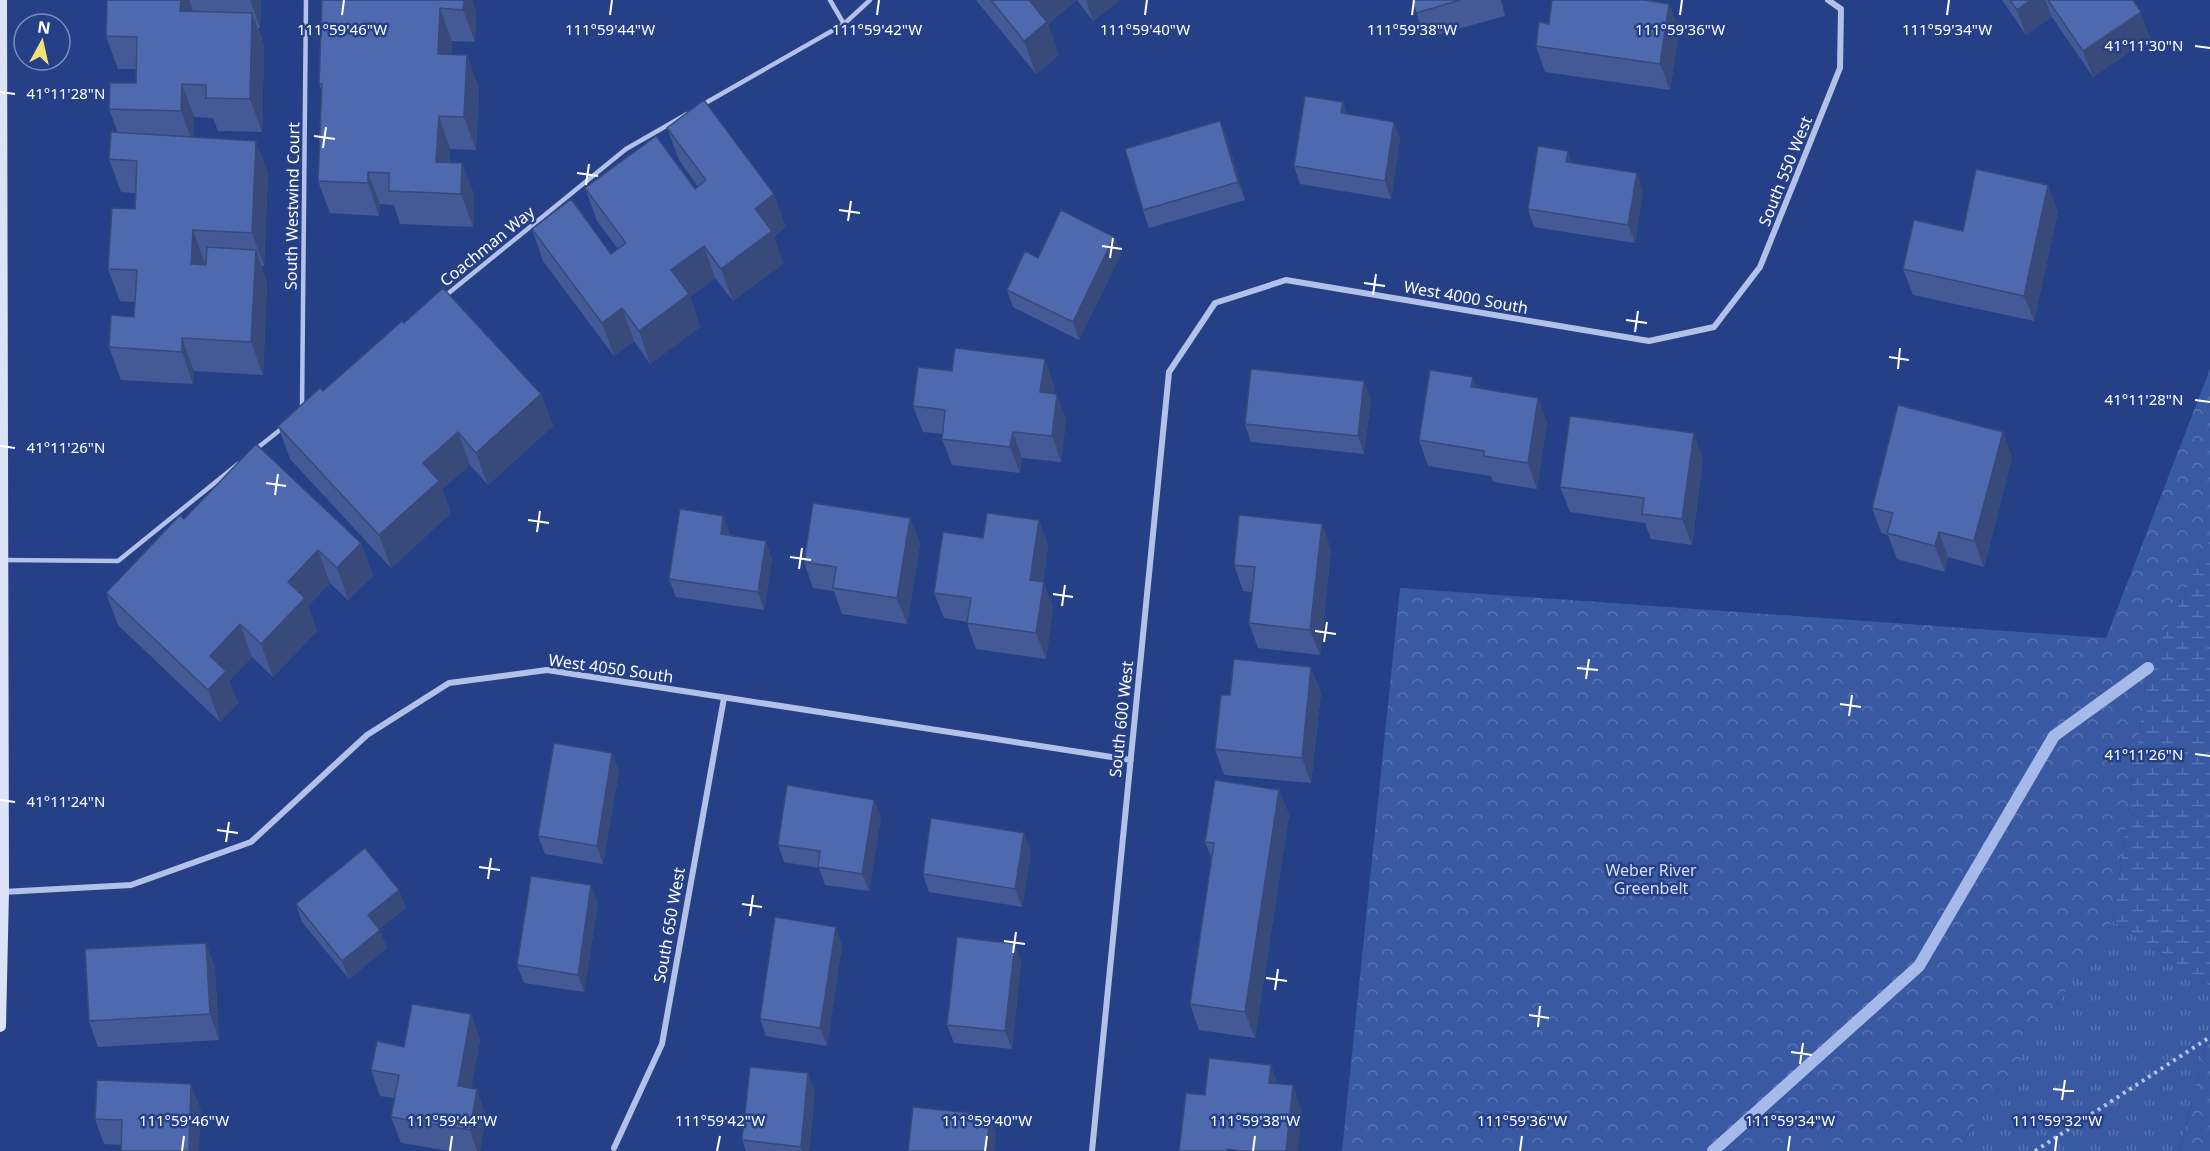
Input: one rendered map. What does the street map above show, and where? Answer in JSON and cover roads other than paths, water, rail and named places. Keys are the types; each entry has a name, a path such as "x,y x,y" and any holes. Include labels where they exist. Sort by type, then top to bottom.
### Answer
{"street":[{"path":"0,1026 3,892 1,0"},
{"name":"South 550 West","path":"1714,327 1761,267 1840,68 1840,9 1828,0"},
{"name":"West 4000 South","path":"1215,303 1286,280 1649,341 1714,327"},
{"name":"South 600 West","path":"1092,1151 1169,372 1215,303"},
{"name":"West 4050 South","path":"3,892 131,885 251,842 367,735 449,683 547,670 1131,760"},
{"name":"South 650 West","path":"614,1148 662,1044 724,698"}],"lane":[{"name":"South Westwind Court","path":"306,0 302,412 311,405"},
{"path":"830,0 844,24"},
{"path":"698,107 844,24 870,0"},
{"name":"Coachman Way","path":"441,299 626,149 688,113"},
{"path":"2,560 118,561 292,420"}],"waterway":[{"path":"1713,1151 1919,966 2054,736 2148,668"}],"park label":[{"name":"Weber River Greenbelt","path":"1651,879"}]}
